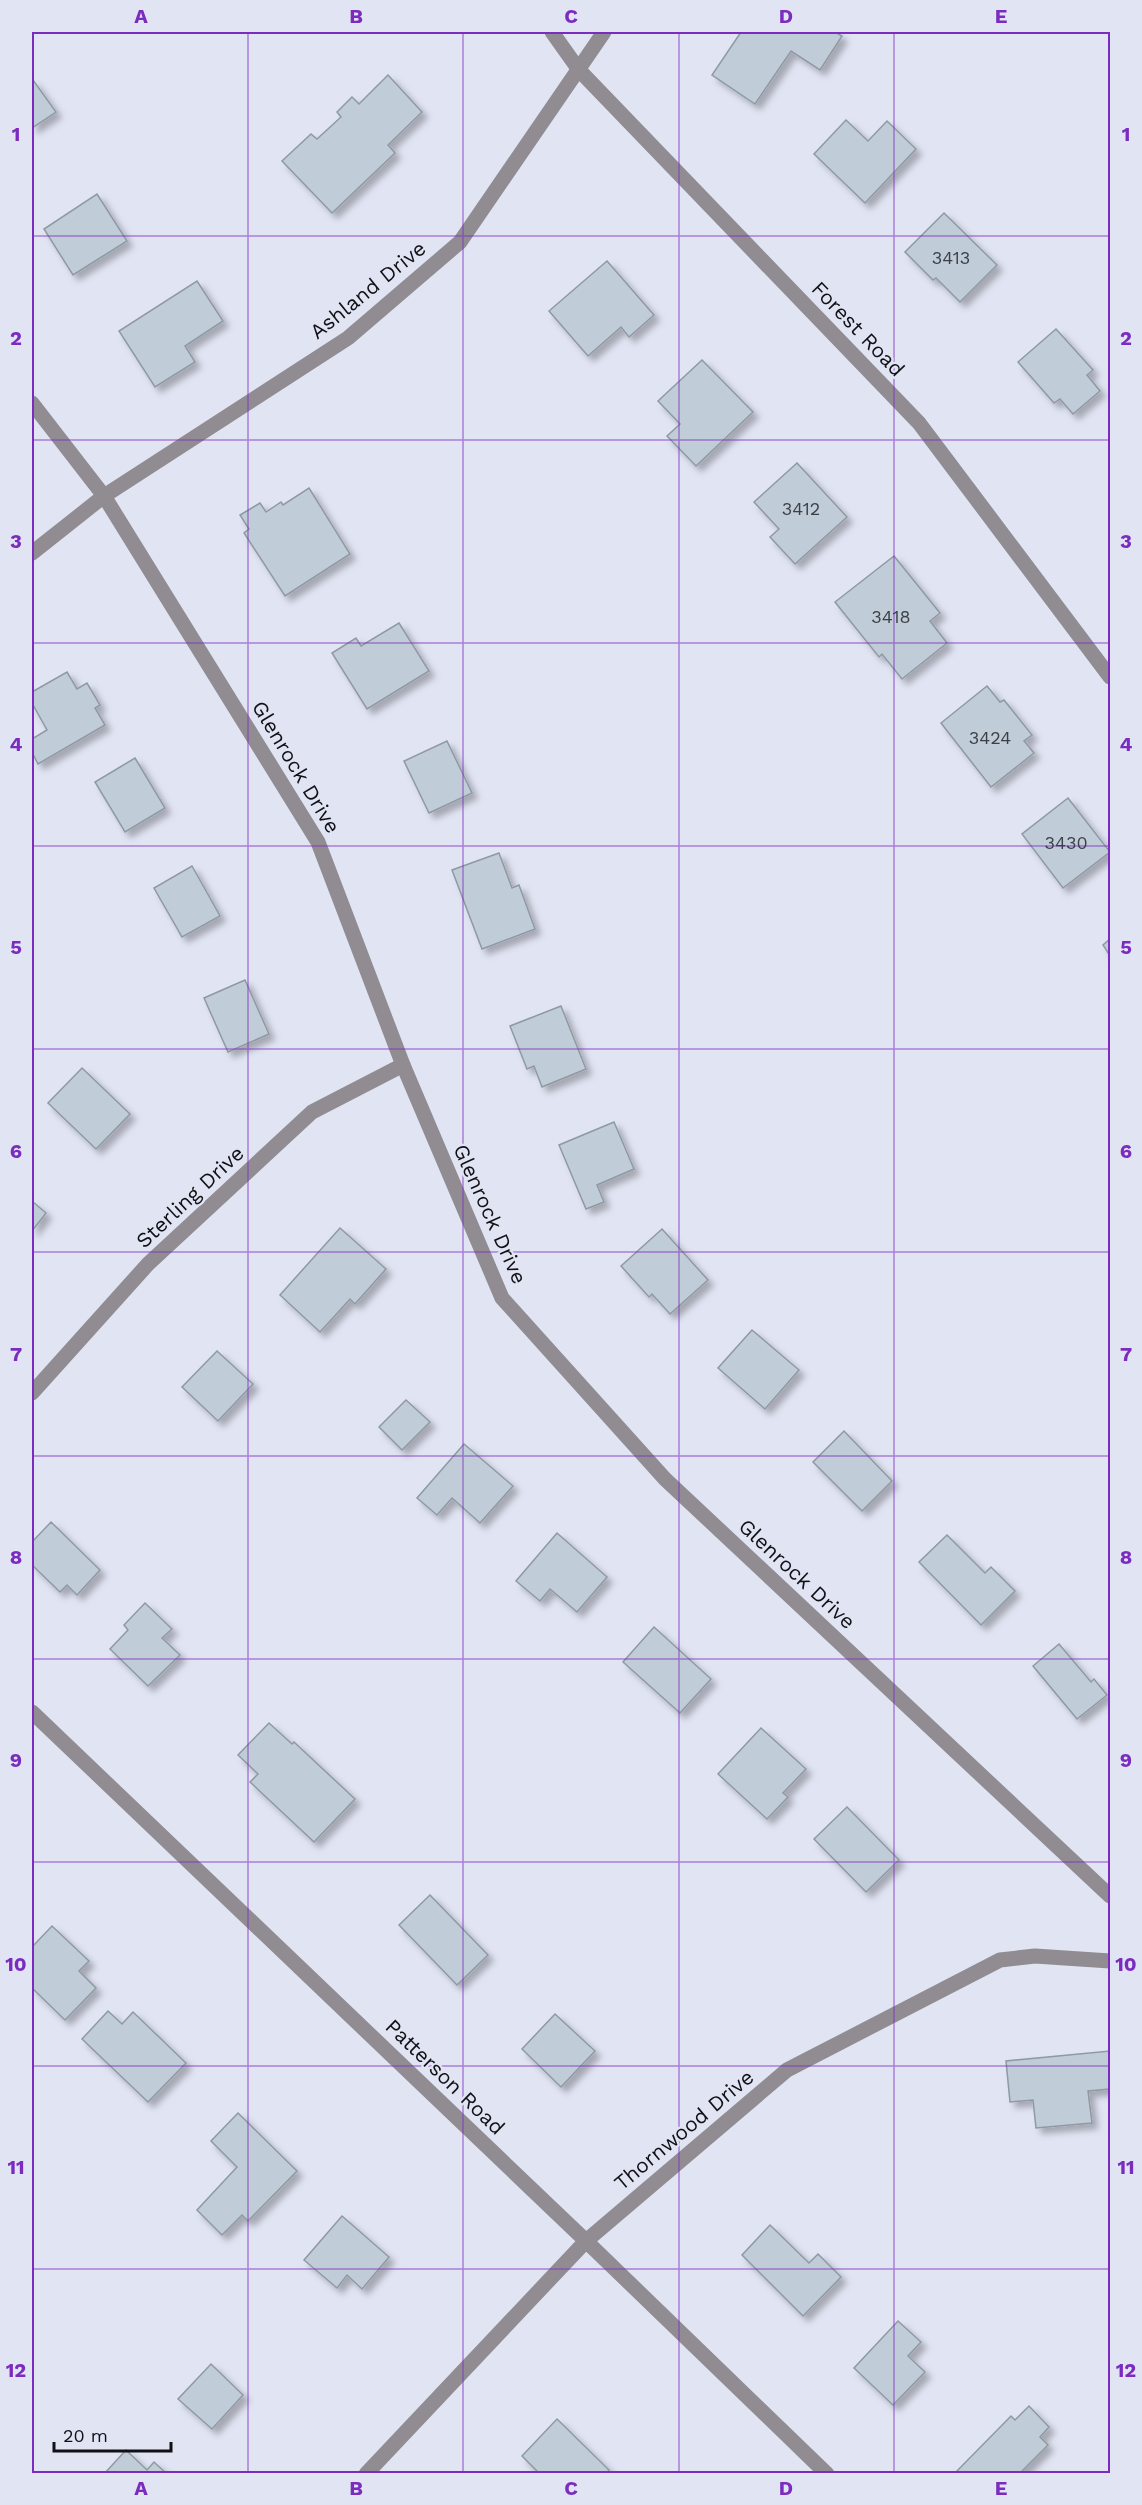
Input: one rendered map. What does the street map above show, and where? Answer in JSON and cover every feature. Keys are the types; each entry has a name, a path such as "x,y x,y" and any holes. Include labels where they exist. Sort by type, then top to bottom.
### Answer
{"street":[{"name":"Forest Road","path":"552,32 579,70 919,423 1110,677"},
{"name":"Ashland Drive","path":"32,553 104,496 348,338 460,242 604,32"},
{"name":"Glenrock Drive","path":"32,403 104,496 318,842 403,1065 502,1298 665,1479 1110,1896"},
{"name":"Sterling Drive","path":"32,1393 148,1264 312,1112 403,1065"},
{"name":"Patterson Road","path":"32,1712 827,2474"},
{"name":"Thornwood Drive","path":"366,2474 586,2241 787,2070 1000,1960 1035,1956 1110,1961"}],"building":[{"path":"741,32 835,32 842,36 820,70 791,51 755,104 712,75"},
{"path":"388,75 422,112 388,145 395,153 332,213 282,161 311,134 317,139 341,117 337,112 352,97 359,104"},
{"path":"32,81 56,112 32,128"},
{"path":"846,120 868,141 887,121 916,149 865,203 814,154"},
{"path":"97,194 127,241 73,275 44,229"},
{"path":"944,213 997,265 960,302 936,278 933,280 905,252"},
{"path":"607,261 654,315 629,337 621,327 588,356 549,311"},
{"path":"197,281 223,321 185,346 195,362 155,387 119,331"},
{"path":"1056,329 1093,370 1087,375 1100,391 1073,414 1060,399 1054,403 1018,362"},
{"path":"702,360 753,412 696,466 667,436 680,424 658,401"},
{"path":"797,463 847,517 795,564 770,537 779,529 754,502"},
{"path":"309,488 350,554 285,596 244,533 249,529 240,515 260,503 266,512 281,502 283,505"},
{"path":"894,556 940,613 930,621 947,643 902,679 882,654 879,657 835,602"},
{"path":"399,623 429,671 367,709 332,653 356,638 361,646"},
{"path":"67,672 77,689 87,683 100,705 95,708 105,725 38,764 32,752 32,739 47,730 32,703 32,692"},
{"path":"987,686 1000,702 1004,700 1032,735 1024,741 1034,753 991,787 941,723"},
{"path":"447,741 472,793 429,813 404,761"},
{"path":"135,758 165,808 125,832 95,782"},
{"path":"1068,798 1110,852 1063,888 1022,834"},
{"path":"499,853 512,888 519,885 535,929 482,949 452,870"},
{"path":"192,866 220,916 182,937 154,888"},
{"path":"1110,939 1110,956 1103,945"},
{"path":"245,980 269,1034 228,1052 204,998"},
{"path":"561,1006 586,1069 542,1087 534,1066 527,1069 510,1026"},
{"path":"82,1068 130,1114 96,1149 48,1103"},
{"path":"614,1122 634,1169 597,1185 604,1202 586,1209 559,1145"},
{"path":"32,1201 46,1213 32,1231"},
{"path":"340,1228 386,1269 355,1304 350,1299 320,1332 280,1295"},
{"path":"662,1229 708,1280 670,1314 652,1294 649,1297 621,1266"},
{"path":"752,1330 799,1370 765,1409 718,1368"},
{"path":"217,1351 253,1384 218,1421 182,1387"},
{"path":"406,1400 430,1422 402,1450 379,1427"},
{"path":"844,1431 892,1481 862,1511 813,1462"},
{"path":"464,1444 513,1486 480,1523 452,1498 437,1515 417,1498"},
{"path":"51,1522 100,1570 77,1595 67,1585 60,1592 32,1565 32,1542"},
{"path":"557,1533 607,1577 577,1612 550,1589 540,1601 516,1581"},
{"path":"947,1535 985,1573 991,1567 1015,1591 981,1625 919,1562"},
{"path":"145,1603 172,1629 162,1638 180,1655 148,1686 110,1649 128,1630 124,1625"},
{"path":"654,1627 711,1679 680,1713 623,1662"},
{"path":"1059,1644 1091,1682 1094,1679 1107,1695 1077,1719 1033,1666"},
{"path":"269,1723 292,1744 294,1742 355,1799 314,1842 250,1782 258,1774 238,1755"},
{"path":"761,1728 806,1769 783,1793 788,1797 767,1819 718,1774"},
{"path":"847,1807 899,1860 866,1892 814,1839"},
{"path":"430,1895 488,1955 457,1985 399,1925"},
{"path":"52,1926 89,1961 79,1971 96,1988 65,2020 32,1988 32,1947"},
{"path":"108,2011 122,2024 133,2012 186,2063 148,2102 82,2039"},
{"path":"555,2014 595,2051 561,2087 522,2049"},
{"path":"1110,2051 1110,2089 1088,2091 1092,2123 1036,2128 1033,2100 1010,2102 1006,2061"},
{"path":"238,2113 297,2171 248,2221 242,2215 222,2235 197,2210 237,2167 211,2141"},
{"path":"342,2216 389,2257 362,2289 347,2275 337,2288 304,2260"},
{"path":"770,2225 809,2263 818,2254 841,2277 803,2316 742,2255"},
{"path":"898,2321 921,2342 908,2356 925,2372 893,2405 854,2368"},
{"path":"211,2364 243,2395 212,2429 178,2399"},
{"path":"1029,2406 1049,2427 1040,2437 1048,2445 1019,2474 954,2474 1011,2416 1015,2420"},
{"path":"557,2419 609,2470 606,2474 540,2474 522,2456"},
{"path":"126,2450 147,2470 154,2462 167,2474 104,2474"}]}
